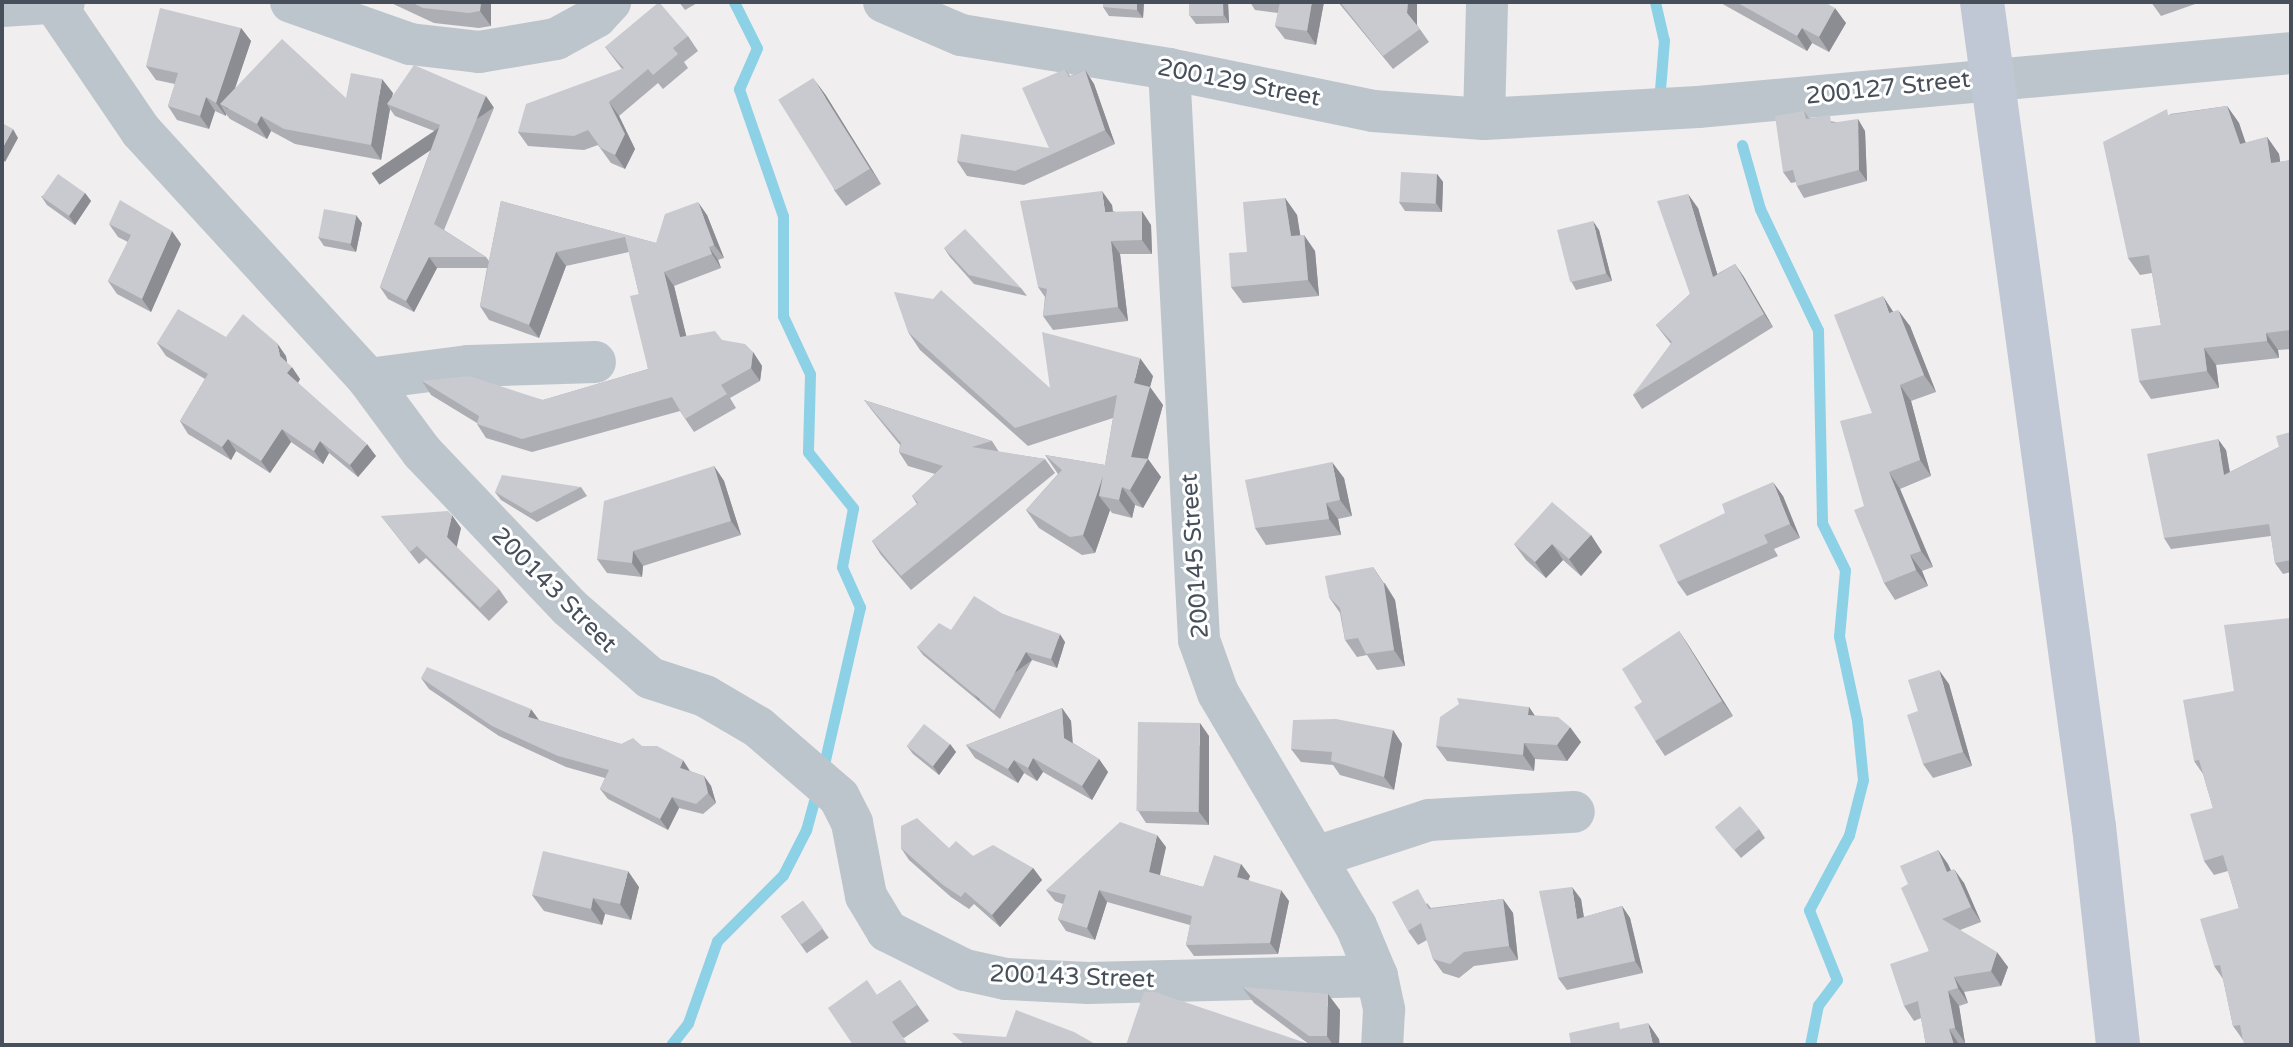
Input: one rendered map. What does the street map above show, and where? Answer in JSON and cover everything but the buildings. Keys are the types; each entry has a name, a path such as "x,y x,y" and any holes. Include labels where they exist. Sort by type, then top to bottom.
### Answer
{"street":[{"path":"291,2 410,44 479,52 556,39 596,17 610,2"},
{"name":"200129 Street","path":"884,2 961,35 1169,69 1373,111 1484,119"},
{"path":"1484,119 1487,2"},
{"path":"1982,2 2092,812 2118,1045"},
{"path":"2,6 59,3"},
{"name":"200143 Street","path":"59,3 141,131 368,379 422,452 610,647 650,678 705,696 758,727 839,797 852,823 866,896 887,931 965,970 1006,979 1088,983 1377,976"},
{"name":"200127 Street","path":"1484,119 1698,107 2291,53"},
{"name":"200145 Street","path":"1169,69 1199,640 1218,693 1356,926 1377,976 1384,1010 1382,1045"},
{"path":"368,379 468,366 595,362"},
{"path":"1316,857 1429,820 1574,812"}],"waterway":[{"path":"734,2 757,48 739,89 783,216 783,316 810,374 808,452 853,508 842,567 860,607 823,769"},
{"path":"1655,2 1664,40 1660,90"},
{"path":"1742,145 1760,209 1818,330 1822,523 1845,570 1839,636 1857,720 1863,780 1849,835 1809,910 1837,980 1818,1005 1810,1045"},
{"path":"671,1045 688,1023 717,941 783,875 806,830 817,790"}]}
